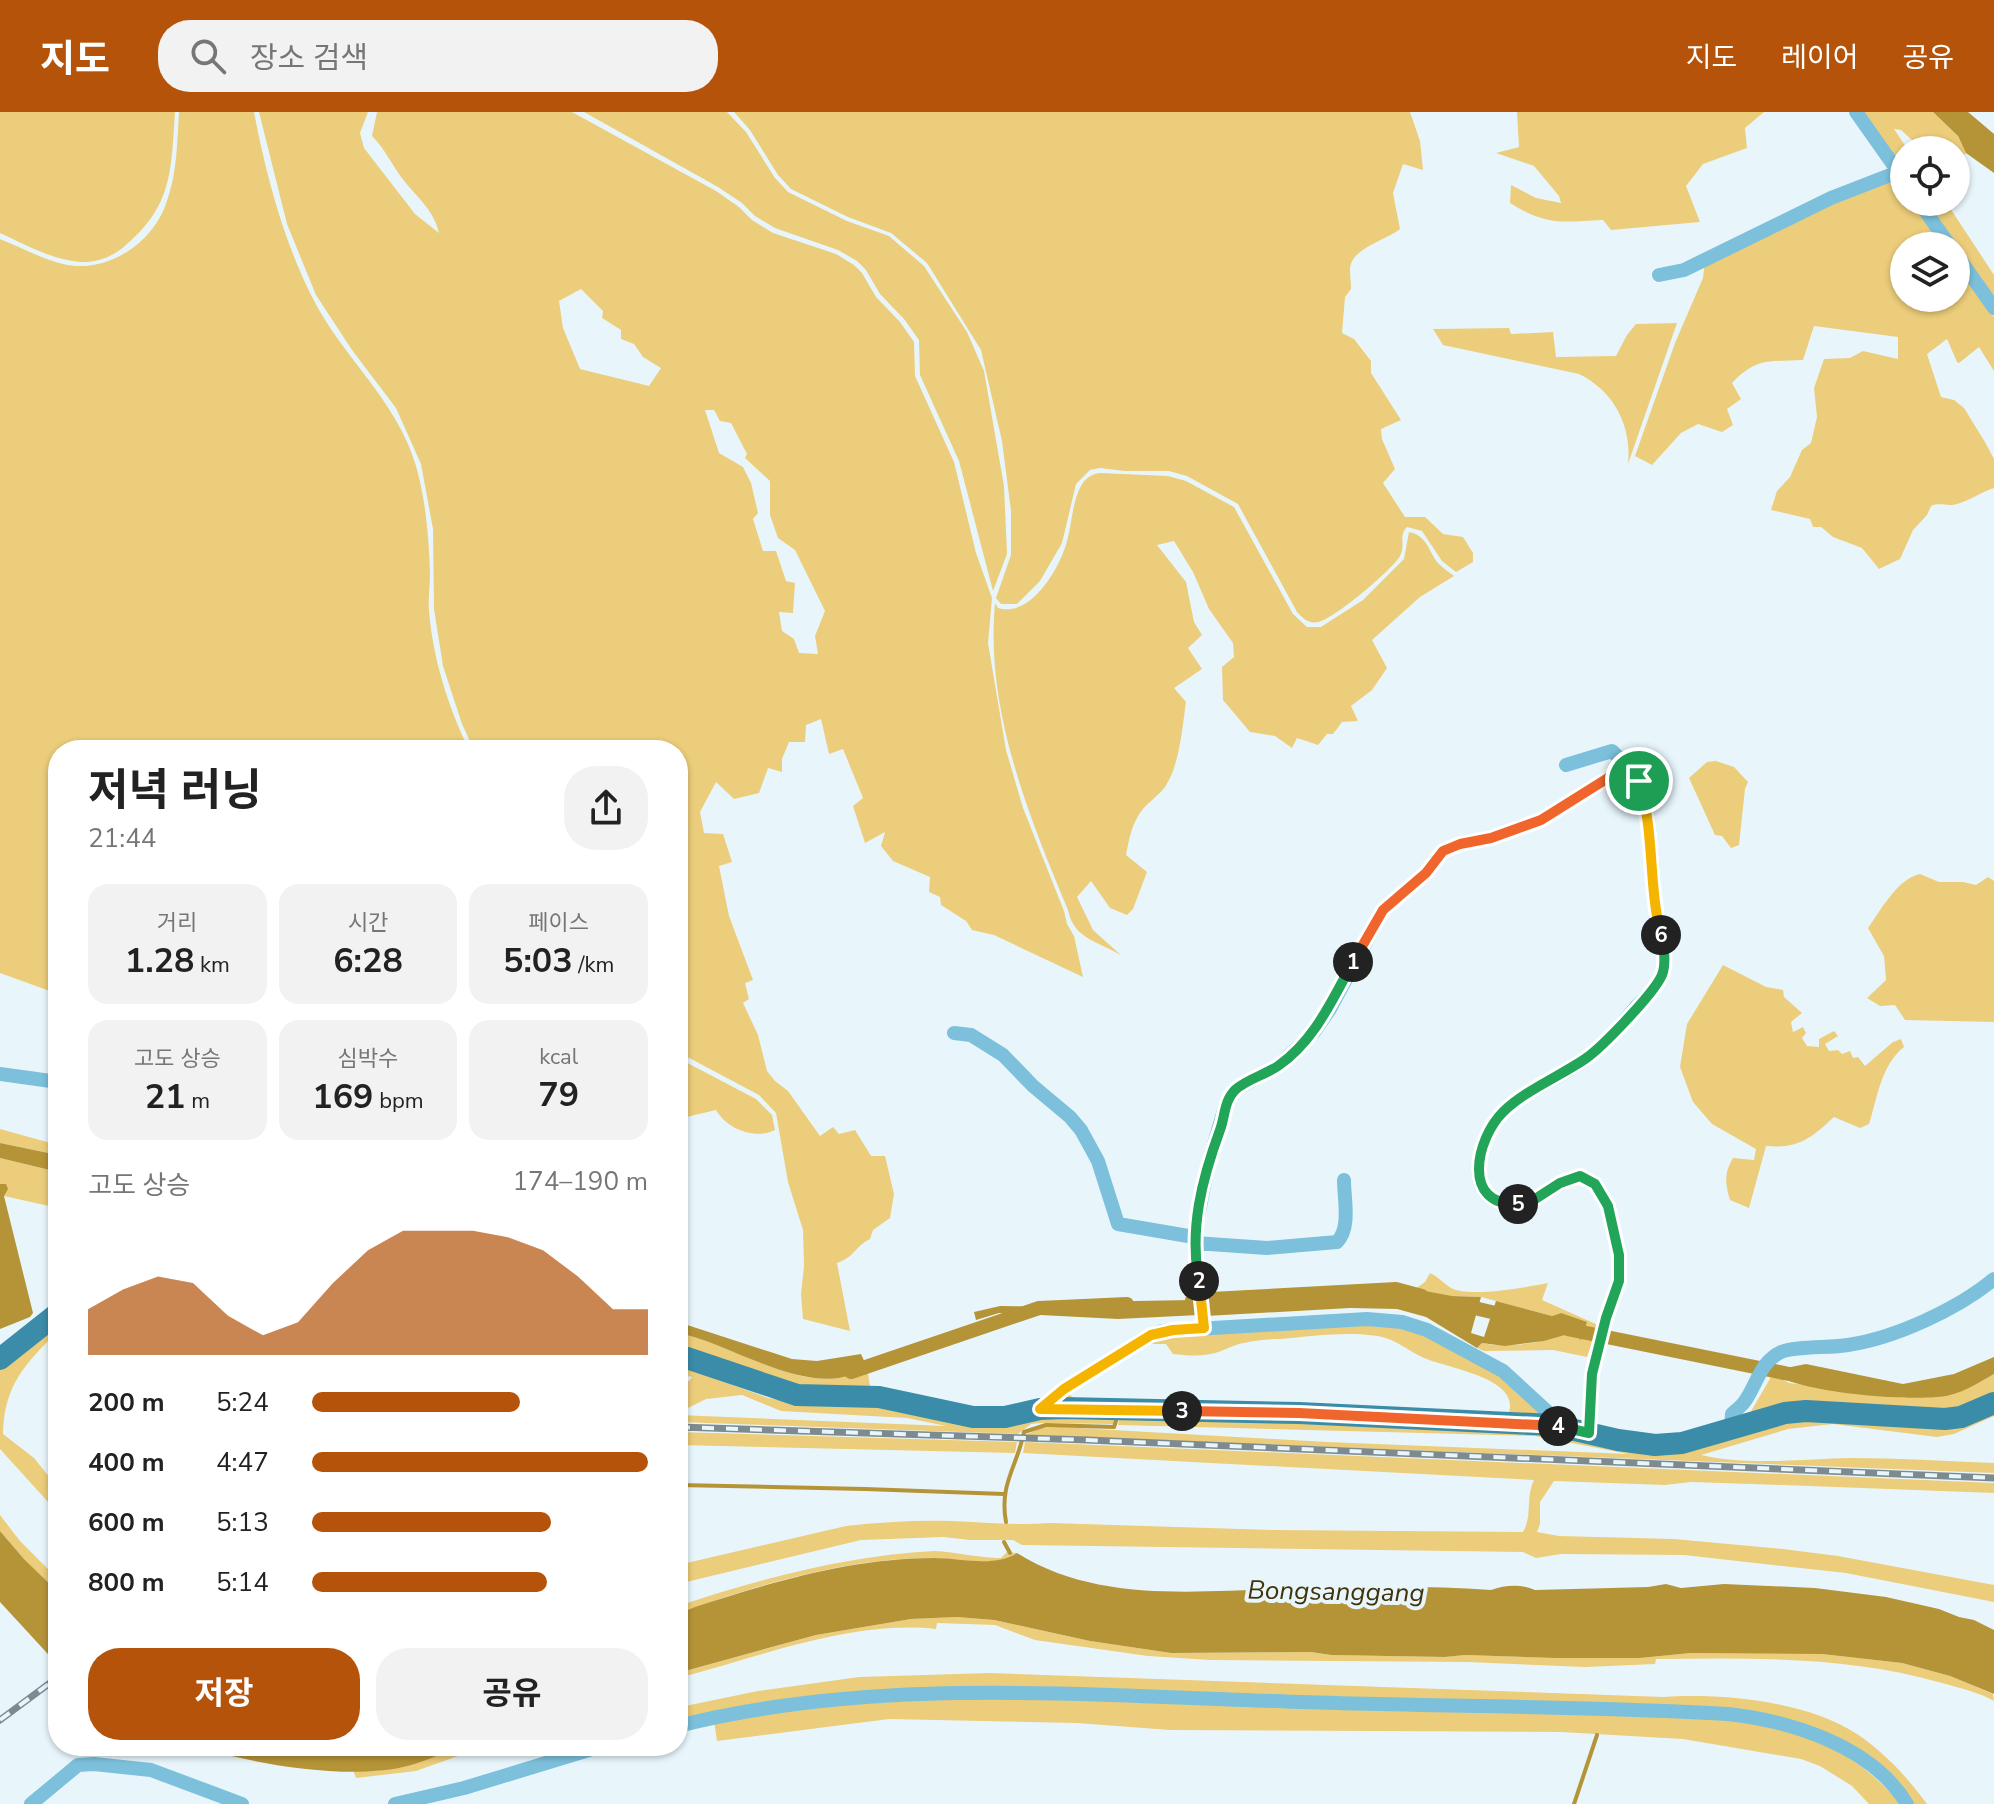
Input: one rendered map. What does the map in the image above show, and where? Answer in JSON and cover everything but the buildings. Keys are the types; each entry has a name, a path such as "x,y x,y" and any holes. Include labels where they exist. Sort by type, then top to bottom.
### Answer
{"main road":[{"path":"0,1359 48,1321"},
{"path":"688,1358 797,1395 879,1397 973,1417 1005,1417 1040,1409 1299,1413 1563,1427 1655,1445 1682,1443 1785,1413 1806,1411 1945,1419 1961,1417 1994,1403"}],"street":[{"path":"1856,112 1890,160"},
{"path":"1659,275 1684,270 1831,198 1890,179"},
{"path":"1970,274 1994,308"},
{"path":"1566,765 1612,751 1639,781 1647,809 1664,970 1661,979 1590,1056 1502,1113 1487,1135 1478,1163 1483,1188 1501,1202 1521,1204 1532,1201 1560,1183 1580,1176 1595,1184 1608,1206 1619,1255 1619,1281 1592,1374 1589,1433"},
{"path":"1204,1323 1194,1240 1206,1172 1235,1090 1278,1066 1314,1032 1330,1009 1383,910 1426,873 1443,851 1541,820 1608,778 1623,761"},
{"path":"954,1033 971,1035 1003,1055 1070,1117 1098,1161 1118,1224 1194,1240 1267,1248 1337,1242 1344,1233 1345,1225 1344,1180"},
{"path":"0,1074 48,1081"},
{"path":"1731,1429 1732,1414 1743,1405 1763,1367 1781,1352 1854,1345 1890,1335 1946,1309 1994,1279"},
{"path":"1040,1409 1064,1389 1151,1335 1204,1323 1367,1319 1402,1322 1427,1330 1503,1371 1563,1427"},
{"path":"688,1724 730,1713 817,1700 970,1693 1728,1714 1773,1720 1841,1745 1875,1770 1907,1804"},
{"path":"395,1804 464,1788 569,1756"},
{"path":"31,1804 78,1765 94,1764 151,1770 242,1804"}],"shaded area":[{"path":"0,112 175,112 167,185 153,216 121,249 105,258 87,262 50,255 0,233"},
{"path":"179,112 254,112 277,206 292,252 312,297 324,319 396,420 416,466 426,520 429,611 434,647 448,699 465,740 48,740 48,990 0,973 0,239 63,264 93,265 108,261 136,246 157,223 172,185"},
{"path":"259,112 368,112 360,133 364,148 415,214 439,233 430,212 372,136 377,112 572,112 716,191 773,233 836,254 854,265 914,342 915,376 954,462 976,553 992,598 988,643 1006,750 1023,808 1074,936 1083,977 994,935 972,930 966,921 941,905 940,897 929,892 930,877 893,861 881,846 885,832 865,843 853,806 863,798 843,749 829,754 821,719 806,725 805,742 789,742 782,759 782,772 768,768 759,793 734,799 716,782 700,812 704,833 723,834 732,862 719,866 729,916 753,980 745,983 749,999 743,1003 758,1035 767,1071 788,1091 820,1136 833,1127 839,1134 855,1130 871,1156 885,1156 894,1194 890,1218 873,1230 870,1239 848,1258 837,1263 850,1331 803,1319 803,1230 788,1182 776,1113 759,1095 688,1057 688,740 469,740 443,666 434,609 433,529 421,464 396,408 316,295 287,224","holes":["581,289 603,311 602,318 621,330 621,339 634,344 643,357 661,368 649,386 580,369 563,328 559,301","705,410 714,410 720,421 731,423 747,454 745,458 770,481 770,515 778,538 795,550 825,611 815,636 818,654 799,653 794,639 782,631 779,612 793,613 795,583 786,581 776,551 763,551 753,519 758,513 751,483 743,467 719,453"]},
{"path":"584,112 727,112 746,132 775,178 788,192 847,221 889,236 924,266 967,332 984,371 1004,486 1007,554 993,591 959,461 920,375 919,340 880,294 866,270 838,250 775,228 718,187"},
{"path":"734,112 1410,112 1420,141 1423,170 1403,164 1393,193 1400,229 1363,250 1352,262 1351,289 1345,297 1342,333 1354,339 1371,361 1371,373 1401,420 1381,429 1395,469 1383,483 1405,517 1425,517 1443,534 1463,537 1473,553 1473,562 1456,572 1442,561 1422,531 1407,527 1400,556 1386,572 1336,613 1311,622 1297,612 1238,504 1187,476 1169,471 1100,468 1090,470 1076,484 1062,543 1040,581 1017,604 1001,604 996,598 1011,555 1011,511 1002,441 981,350 927,263 891,233 848,217 791,189"},
{"path":"1517,112 1764,112 1745,128 1747,148 1703,164 1686,186 1700,222 1611,230 1603,220 1555,221 1534,216 1510,203 1511,185 1536,198 1561,203 1559,196 1534,166 1496,153 1519,147"},
{"path":"1863,112 1933,112 1958,136 1908,136 1894,129 1899,136 1890,136 1890,151"},
{"path":"1887,181 1890,183 1890,216 1923,216 1934,232 1890,232 1890,312 1970,312 1970,284 1994,317 1994,371 1979,347 1959,363 1947,339 1927,354 1941,397 1954,400 1964,408 1994,459 1994,488 1957,504 1931,506 1913,530 1900,559 1879,569 1862,548 1833,537 1821,527 1813,527 1810,519 1771,510 1777,491 1790,477 1802,450 1811,443 1817,417 1814,388 1824,359 1850,358 1863,351 1898,359 1898,337 1814,326 1803,360 1764,362 1732,383 1741,399 1727,409 1733,425 1722,432 1698,424 1681,433 1652,465 1635,456 1675,343 1703,278 1705,260"},
{"path":"1935,216 1955,216 1966,232 1947,232"},
{"path":"1970,238 1994,275 1994,297 1970,264"},
{"path":"1677,323 1628,464 1627,436 1618,411 1591,381 1579,374 1443,345 1433,329 1509,328 1511,334 1553,332 1556,357 1616,356 1636,324"},
{"path":"1100,473 1168,476 1186,481 1234,507 1293,614 1307,627 1321,627 1363,600 1404,559 1409,532 1423,539 1437,562 1454,576 1420,597 1372,640 1387,668 1372,690 1351,706 1358,721 1342,722 1333,734 1327,734 1318,745 1297,738 1292,748 1275,736 1250,732 1223,700 1222,667 1234,657 1233,643 1209,609 1193,572 1174,541 1157,545 1186,582 1194,622 1202,635 1188,648 1202,669 1174,688 1186,702 1174,768 1165,787 1136,819 1132,831 1126,855 1147,872 1133,909 1127,915 1110,908 1091,881 1077,897 1093,930 1122,956 1089,939 1071,920 1013,760 1003,721 994,643 995,603 998,608 1022,606 1051,577 1069,534 1081,486 1089,477"},
{"path":"1716,761 1734,767 1748,782 1739,845 1731,848 1722,836 1715,835 1689,778 1707,762"},
{"path":"1920,874 1939,882 1976,885 1988,877 1994,881 1994,1022 1905,1020 1895,1005 1880,1006 1867,998 1886,980 1884,956 1868,928 1897,889"},
{"path":"1723,965 1766,987 1783,990 1784,997 1802,1013 1791,1022 1793,1032 1803,1027 1806,1033 1802,1038 1807,1046 1819,1047 1819,1039 1834,1031 1838,1036 1825,1044 1829,1051 1838,1050 1842,1054 1850,1051 1853,1058 1858,1057 1865,1066 1893,1042 1901,1039 1904,1047 1885,1073 1869,1124 1860,1128 1834,1117 1796,1144 1766,1146 1749,1208 1730,1200 1727,1173 1733,1158 1754,1160 1756,1149 1712,1124 1693,1102 1680,1067 1687,1024"},
{"path":"688,1063 756,1099 772,1115 775,1130 759,1134 742,1131 727,1123 716,1110 688,1117"},
{"path":"0,1129 48,1142 48,1153 0,1143"},
{"path":"0,1158 48,1170 48,1206 4,1196 6,1184 0,1184"},
{"path":"1430,1273 1459,1291 1498,1291 1548,1283 1542,1300 1598,1325 1587,1357 1553,1350 1484,1351 1477,1348 1482,1343 1519,1344 1575,1335 1561,1313 1552,1316 1481,1297 1451,1296 1415,1289 1425,1282"},
{"path":"1402,1324 1484,1362 1547,1420 1111,1403 1508,1415 1510,1402 1504,1391 1493,1383 1422,1357 1384,1337 1342,1334 1262,1340 1197,1356 1173,1354 1166,1344 1145,1344 1169,1334"},
{"path":"48,1330 48,1341 26,1365 12,1389 3,1434 34,1458 48,1476 48,1502 0,1449 0,1368"},
{"path":"688,1336 798,1375 823,1379 846,1377 867,1367 870,1386 821,1392 688,1351"},
{"path":"688,1369 768,1398 788,1402 875,1406 976,1424 996,1424 1058,1414 1418,1424 1549,1432 1653,1452 1697,1447 1807,1417 1946,1426 1994,1409 1994,1416 1954,1434 1937,1437 1833,1424 1788,1429 1701,1455 1756,1461 1868,1458 1994,1463 1994,1473 1025,1435 1041,1428 1060,1427 1629,1454 1535,1436 1118,1425 1116,1419 1113,1424 1031,1424 1018,1434 688,1422 688,1415 946,1426 907,1418 781,1411 742,1395 706,1399 688,1408 688,1381 692,1377 688,1376"},
{"path":"1775,1370 1778,1377 1789,1383 1905,1398 1981,1381 1994,1374 1994,1397 1960,1411 1746,1420"},
{"path":"1069,1394 1077,1402 1059,1401"},
{"path":"688,1432 1017,1442 1015,1453 688,1445"},
{"path":"1025,1442 1994,1483 1994,1493 1691,1482 1665,1485 1554,1481 1540,1502 1537,1532 1559,1536 1674,1539 1838,1556 1994,1585 1994,1602 1846,1573 1684,1555 1561,1554 1536,1558 1523,1552 1022,1545 1013,1540 943,1537 861,1540 688,1582 688,1563 846,1526 886,1522 1523,1532 1534,1480 1023,1453"},
{"path":"0,1515 48,1569 48,1582 24,1559 0,1531"},
{"path":"934,1551 1001,1558 1007,1552 1017,1553 1008,1558 988,1561 934,1558 870,1562 771,1583 688,1611 688,1603 741,1586 836,1563"},
{"path":"957,1617 994,1620 1090,1641 1171,1653 1311,1652 1331,1655 1555,1658 1640,1658 1691,1653 1822,1654 1902,1663 1950,1676 1993,1694 1994,1701 1969,1690 1907,1674 1800,1660 1656,1659 1655,1664 1585,1667 1467,1662 1210,1660 1148,1656 1035,1640 995,1625 937,1623 936,1629 873,1630 840,1635 688,1675 688,1670 816,1635 911,1619"},
{"path":"990,1673 1737,1698 1814,1714 1857,1734 1895,1766 1927,1804 1912,1804 1898,1787 1788,1719 969,1689 688,1720 688,1705 758,1691 859,1677"},
{"path":"972,1697 1686,1715 1777,1729 1829,1746 1877,1779 1901,1804 1869,1804 1852,1786 1820,1766 1801,1759 1683,1739 1561,1732 1170,1730 1077,1723 889,1719 717,1741 714,1721 781,1709"},
{"path":"434,1756 458,1756 416,1771 356,1778 353,1770 381,1770"}],"water":[{"path":"1933,112 1968,112 1994,134 1994,173 1970,156 1970,136 1958,136"},
{"path":"0,1143 48,1153 48,1170 0,1158"},
{"path":"0,1184 6,1184 8,1189 4,1196 33,1313 0,1329"},
{"path":"1415,1289 1452,1296 1481,1297 1471,1333 1484,1337 1496,1301 1552,1316 1561,1313 1587,1322 1581,1340 1568,1334 1505,1346 1482,1343 1477,1348 1426,1317 1397,1309 1350,1308 1206,1316 1206,1301 1411,1292"},
{"path":"1194,1297 1199,1315 1118,1319 999,1313 976,1320 974,1312 1000,1306 1100,1307 1135,1301 1192,1300"},
{"path":"688,1325 792,1359 817,1361 861,1354 867,1367 846,1377 822,1379 798,1375 688,1336"},
{"path":"1994,1357 1994,1374 1962,1391 1935,1397 1887,1397 1831,1391 1787,1380 1775,1373 1775,1370 1806,1364 1903,1384 1954,1374"},
{"path":"0,1531 48,1582 48,1654 0,1602"},
{"name":"Bongsanggang","path":"1017,1553 1048,1569 1113,1587 1181,1592 1388,1587 1491,1590 1513,1586 1535,1590 1666,1584 1681,1588 1724,1584 1815,1588 1886,1597 1939,1609 1994,1630 1994,1694 1950,1676 1902,1663 1822,1654 1691,1653 1640,1658 1555,1658 1331,1655 1311,1652 1171,1653 1090,1641 994,1620 957,1617 911,1619 816,1635 688,1670 688,1610 695,1607 783,1581 873,1562 934,1558 988,1561 1008,1558"},
{"path":"231,1756 435,1756 380,1771 354,1772 299,1768"}],"waterway":[{"path":"1192,1300 1396,1289 1422,1296"},
{"path":"851,1372 1039,1308 1127,1304"},
{"path":"1462,1305 1508,1316"},
{"path":"1567,1329 1794,1375"},
{"path":"1006,1522 1007,1486 1024,1432 1046,1425 1114,1427 1116,1421"},
{"path":"688,1485 1004,1494"},
{"path":"1004,1542 1010,1553"},
{"path":"1574,1804 1597,1735"}],"railway":[{"path":"688,1427 1087,1440 1994,1478"},
{"path":"0,1720 48,1684"}],"route":[{"path":"1623,761 1639,781 1647,809 1655,902 1664,953 1661,979 1590,1056 1502,1113 1487,1135 1478,1163 1483,1188 1501,1202 1521,1204 1532,1201 1560,1183 1580,1176 1595,1184 1608,1206 1619,1255 1619,1281 1592,1374 1589,1433 1553,1425 1299,1413 1040,1409 1064,1389 1151,1335 1162,1331 1204,1328 1194,1237 1203,1184 1225,1107 1235,1090 1278,1066 1314,1032 1330,1009 1383,910 1426,873 1443,851 1541,820 1608,778 1623,761"}]}
